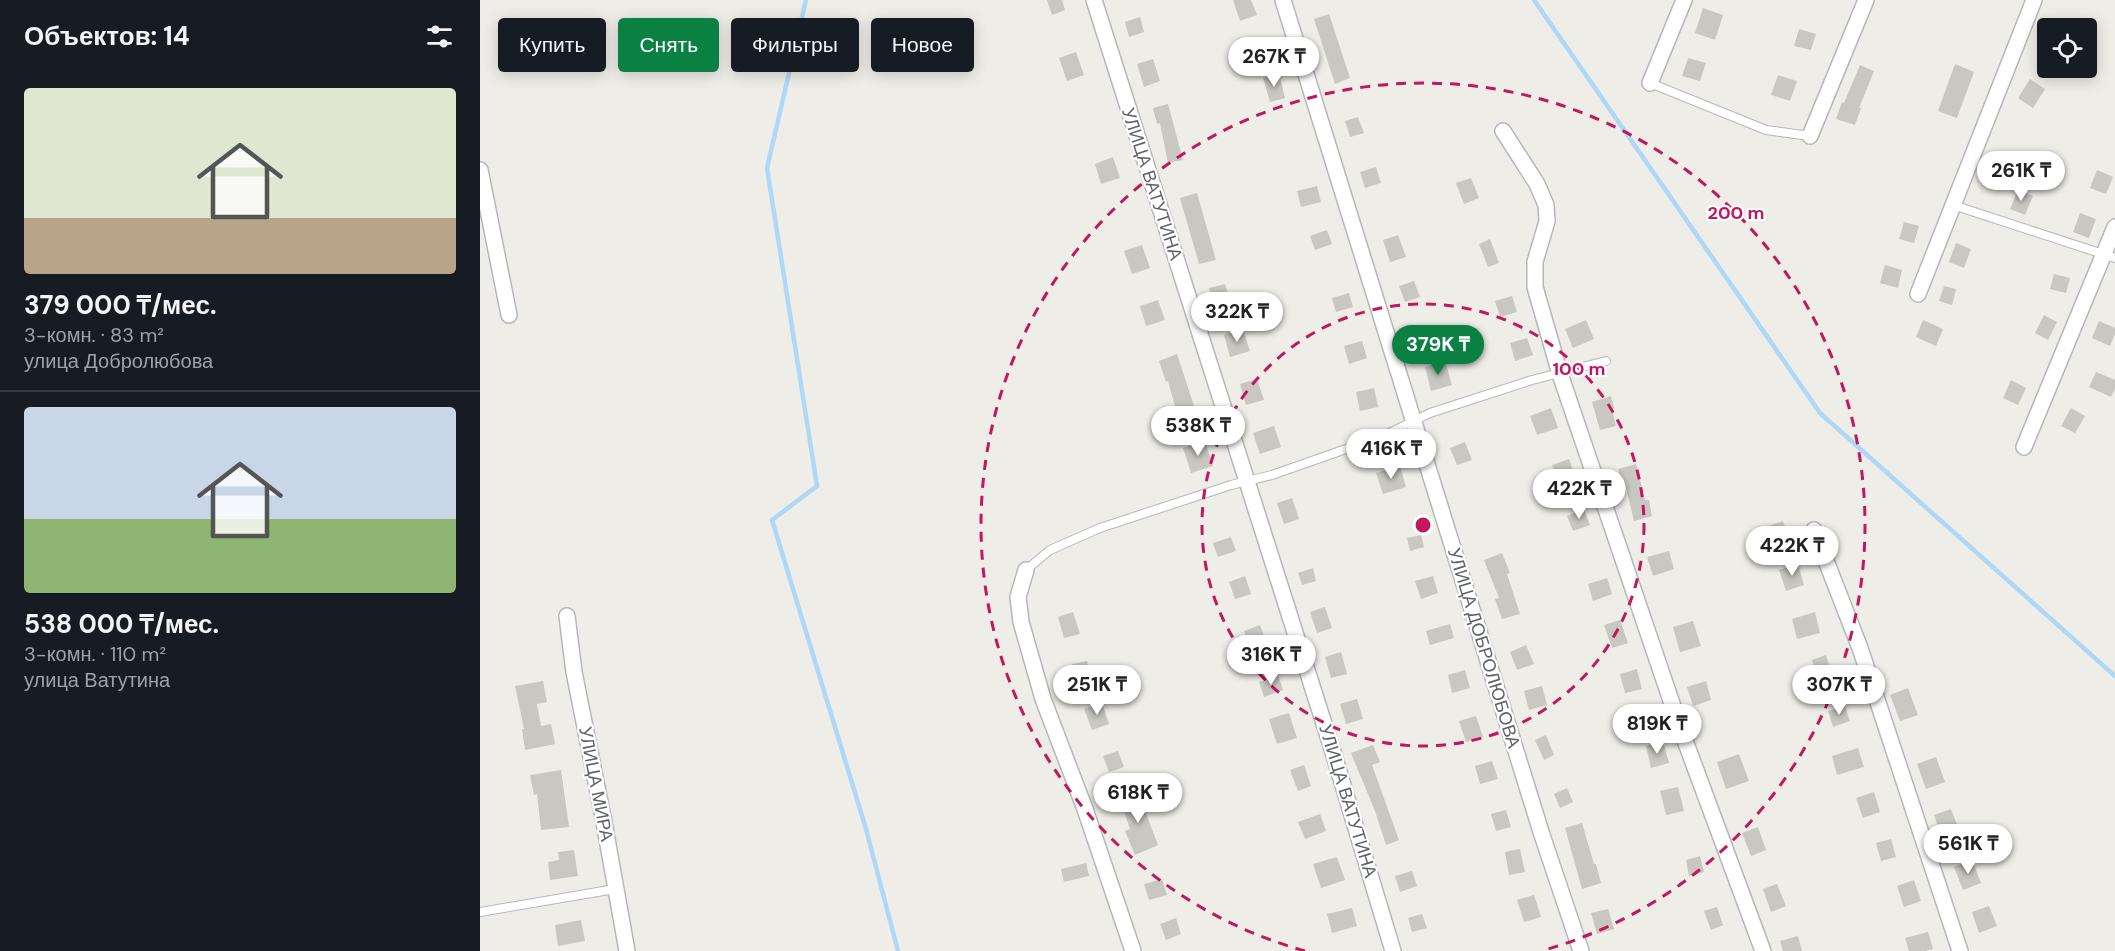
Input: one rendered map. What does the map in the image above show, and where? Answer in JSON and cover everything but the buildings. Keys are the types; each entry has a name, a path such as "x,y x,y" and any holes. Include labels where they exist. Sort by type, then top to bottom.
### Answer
{"street":[{"name":"УЛИЦА ВАТУТИНА","path":"1094,0 1394,951"},
{"name":"УЛИЦА ДОБРОЛЮБОВА","path":"1284,0 1542,835 1581,951"},
{"path":"1650,83 1684,0"},
{"path":"1810,136 1866,0"},
{"path":"1918,294 2034,0"},
{"path":"1503,131 1538,184 1546,205 1547,221 1535,262 1535,287 1560,374 1680,727 1763,951"},
{"path":"480,170 509,315"},
{"path":"2024,447 2110,256 2115,227"},
{"path":"1814,530 1860,648 1960,951"},
{"path":"1026,570 1018,597 1020,614 1043,699 1085,808 1132,951"},
{"name":"УЛИЦА МИРА","path":"567,616 574,672 627,951"}],"lane":[{"path":"1650,83 1766,130 1810,136"},
{"path":"1953,205 2110,256"},
{"path":"1026,570 1050,550 1100,528 1339,452 1383,436 1430,413 1532,380 1606,361"},
{"path":"480,912 615,889"}],"waterway":[{"path":"806,0 767,168 817,486 772,520 866,829 898,951"},
{"path":"1534,0 1820,413 2115,676"}]}
